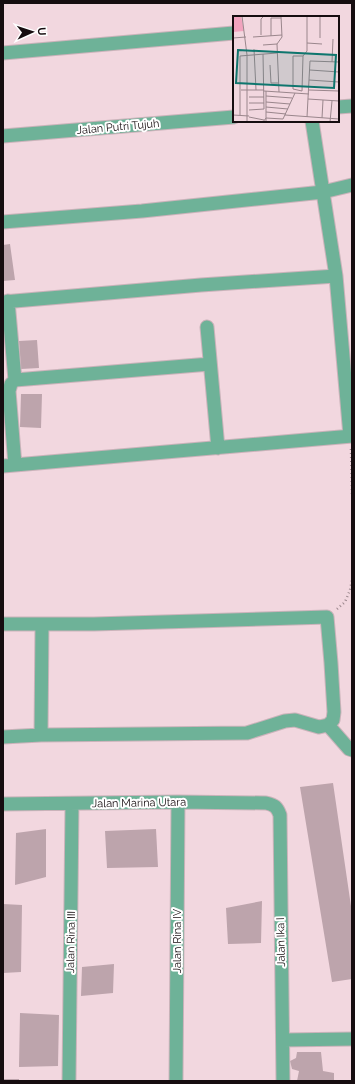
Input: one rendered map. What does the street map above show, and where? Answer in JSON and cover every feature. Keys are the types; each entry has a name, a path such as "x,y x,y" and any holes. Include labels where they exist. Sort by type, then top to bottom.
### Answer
{"street":[{"path":"3,53 233,33"},
{"path":"339,108 352,106"},
{"name":"Jalan Putri Tujuh","path":"3,136 233,117"},
{"path":"210,364 15,380 11,384 9,391 9,466 351,436 336,276 312,122"},
{"path":"3,222 142,211 324,192 352,185"},
{"path":"15,380 6,301 201,285 336,276"},
{"path":"207,327 218,448"},
{"path":"3,624 94,624 327,617 334,712 333,720 328,725 319,727 295,720 285,720 247,733 41,735 3,737"},
{"path":"41,735 42,624"},
{"path":"328,725 349,749 352,750"},
{"name":"Jalan Marina Utara","path":"3,804 178,802 266,803 274,805"},
{"name":"Jalan Rina IV","path":"176,1081 178,802"},
{"name":"Jalan Rina III","path":"69,1081 72,804"},
{"name":"Jalan Ika I","path":"274,805 278,808 280,815 283,1081"},
{"path":"283,1040 352,1039"}],"path":[{"path":"351,436 352,495"},
{"path":"327,617 345,602 352,580"}],"building":[{"path":"10,244 15,280 3,281 3,245"},
{"path":"37,340 39,368 21,369 19,341"},
{"path":"21,394 42,394 41,428 20,427"},
{"path":"333,783 352,913 352,979 332,982 300,787"},
{"path":"46,829 46,877 15,885 16,833"},
{"path":"156,829 158,867 107,868 105,831"},
{"path":"262,901 261,943 228,944 226,908"},
{"path":"3,904 22,905 21,972 3,973"},
{"path":"114,964 113,993 81,996 82,967"},
{"path":"20,1013 59,1015 58,1066 19,1067"},
{"path":"297,1052 321,1052 323,1071 334,1073 334,1081 297,1081 299,1071 292,1069 290,1061 296,1058"},
{"path":"3,1079 19,1079 19,1081 3,1081"}]}
